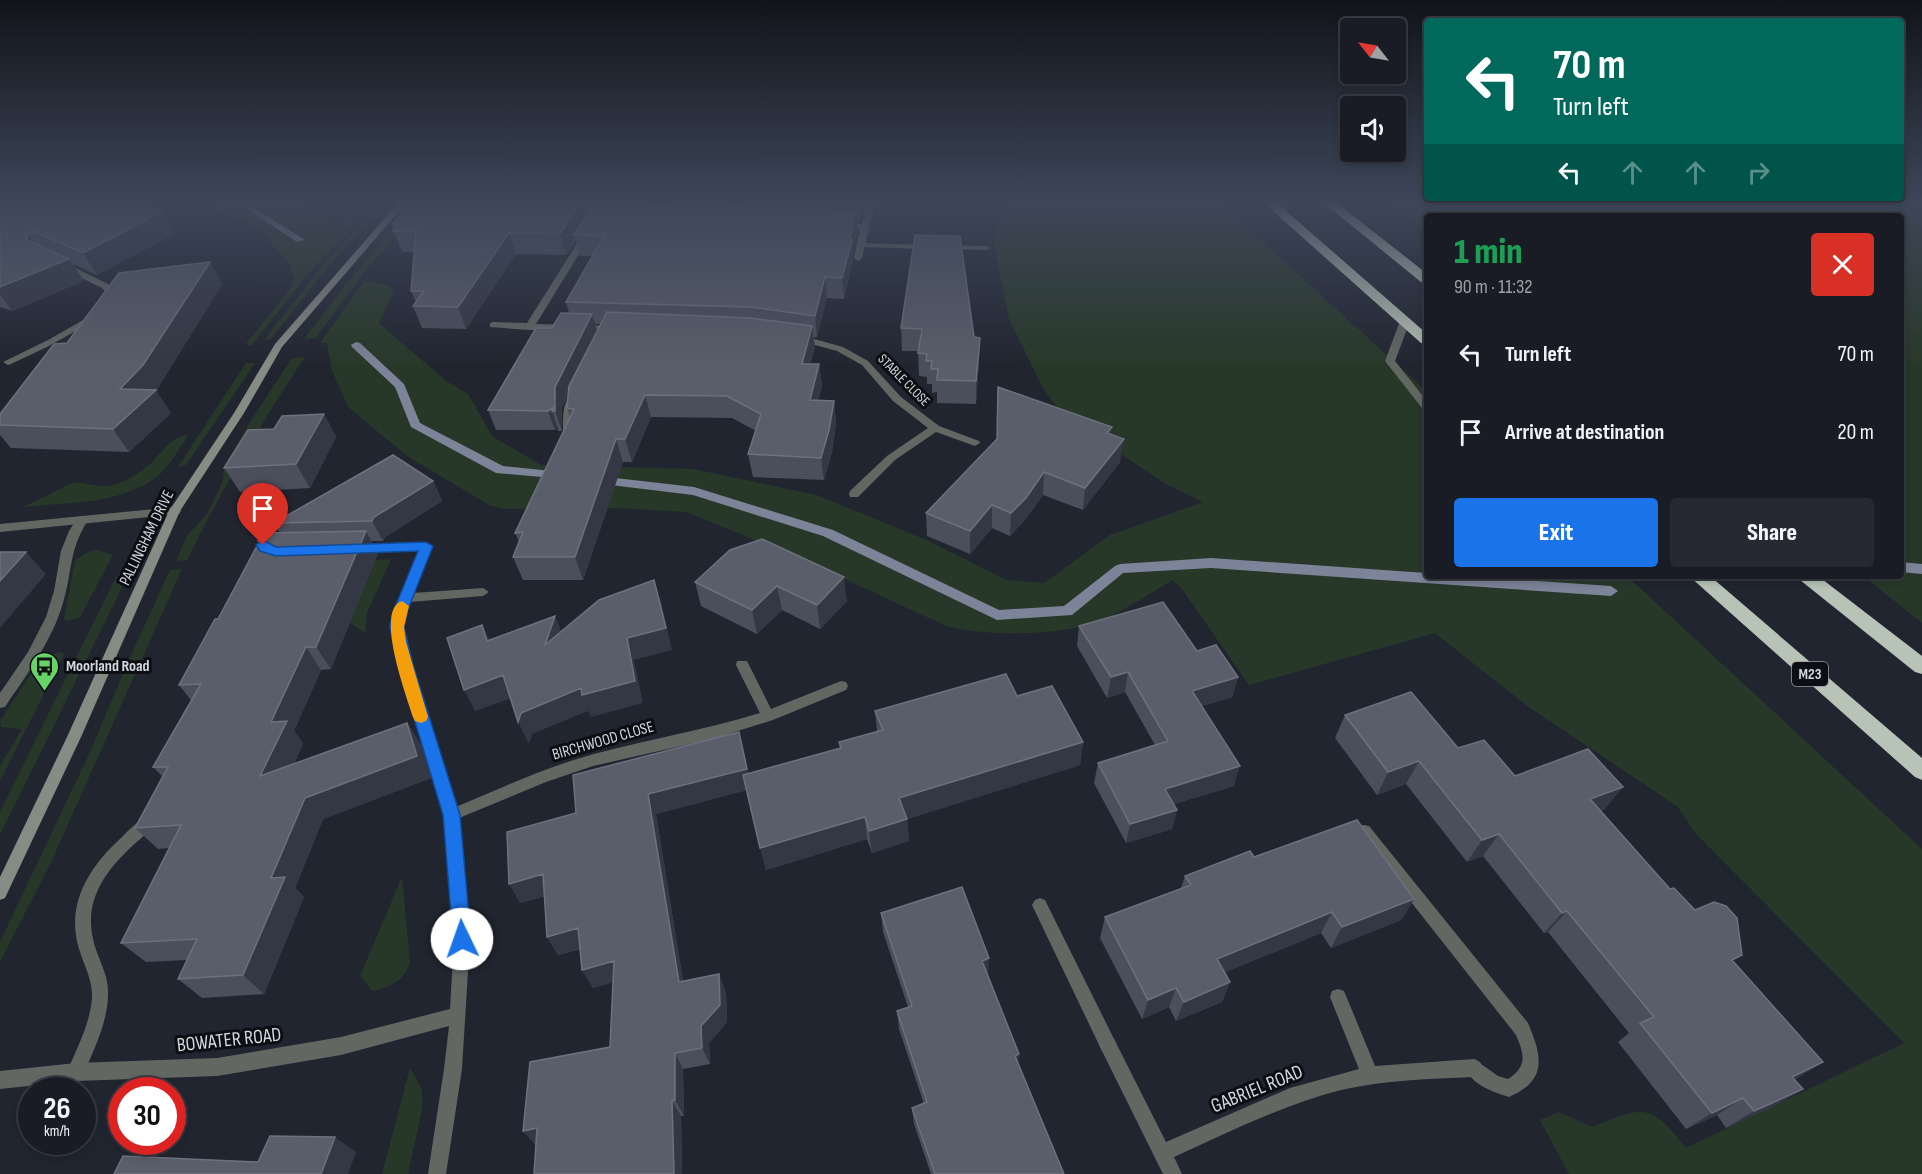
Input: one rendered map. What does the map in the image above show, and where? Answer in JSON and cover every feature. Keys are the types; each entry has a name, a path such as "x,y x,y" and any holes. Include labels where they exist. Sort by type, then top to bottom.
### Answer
{"highway":[{"path":"1333,258 1424,338"},
{"path":"1399,258 1424,277"},
{"name":"M23","path":"1701,579 1922,771"},
{"path":"1810,579 1922,667"}],"street":[{"name":"PALLINGHAM DRIVE","path":"0,893 74,737 175,511 239,413 278,346 354,258"},
{"path":"530,327 573,258"},
{"path":"3,364 89,320 99,313 109,299 110,291 105,286 56,262"},
{"path":"1405,321 1390,361 1424,404"},
{"path":"493,326 631,329"},
{"path":"603,338 608,328"},
{"name":"STABLE CLOSE","path":"786,336 823,344 859,359 904,405 935,428 975,443"},
{"path":"568,430 568,408 579,388"},
{"name":"STABLE CLOSE","path":"854,494 891,458 935,428"},
{"path":"0,528 175,511"},
{"path":"276,551 265,548 263,540 278,512"},
{"path":"0,704 27,664 50,623 58,602 68,542 82,520"},
{"path":"345,549 426,546 405,598 397,627 399,642 452,815 462,939 453,1069 437,1174"},
{"path":"405,598 483,592"},
{"path":"741,664 768,716"},
{"name":"BIRCHWOOD CLOSE","path":"452,815 542,777 593,760 712,732 768,716 841,686"},
{"path":"76,1072 95,1022 100,989 85,940 82,921 83,903 92,882 107,859 147,824"},
{"name":"GABRIEL ROAD","path":"1164,1152 1265,1107 1305,1092 1370,1076 1474,1068 1493,1083 1509,1088 1524,1080 1532,1066 1530,1047 1522,1029 1358,824"},
{"path":"1040,905 1173,1174"},
{"path":"1338,997 1370,1076"},
{"name":"BOWATER ROAD","path":"0,1080 76,1072 217,1067 341,1046 458,1016"}],"green space":[{"path":"284,258 324,258 251,346 246,344 291,288 294,279 290,265"},
{"path":"329,258 336,258 270,340 264,340"},
{"path":"368,258 377,258 316,338 304,339"},
{"path":"996,258 1280,258 1424,389 1424,579 1630,579 1922,849 1922,1174 1569,1174 1540,1120 1559,1112 1592,1127 1624,1115 1645,1112 1663,1122 1686,1148 1904,1043 1695,833 1678,807 1526,705 1435,633 1249,685 1182,589 1173,580 1100,621 1066,630 1000,633 978,632 944,625 797,557 686,512 618,508 506,509 491,506 410,458 349,408 332,371 327,343 320,343 364,281 388,285 394,291 379,323 446,381 468,394 492,436 541,465 693,469 817,495 924,539 1007,580 1044,583 1110,535 1203,502 1164,483 1078,425 1055,405 1043,388 1009,319"},
{"path":"1904,258 1922,258 1922,623 1867,579 1904,579"},
{"path":"305,357 243,457 187,560 176,561 187,536 207,514 223,481 224,467 250,422 292,358"},
{"path":"246,363 255,363 186,465 178,467"},
{"path":"188,435 161,473 131,491 95,500 23,507 72,483 105,487 121,482 149,465 171,442"},
{"path":"98,550 113,555 80,617 68,621 64,619 75,560 90,551"},
{"path":"391,559 367,613 365,633 350,623 364,587 369,564 377,560"},
{"path":"182,569 52,860 0,962 0,942 91,750 170,570"},
{"path":"128,575 0,835 0,812 116,577"},
{"path":"59,652 64,654 0,781 0,766 22,729 1,727 0,721 41,659"},
{"path":"402,877 410,963 400,979 373,991 360,976"},
{"path":"410,1068 422,1090 422,1109 408,1174 382,1174"}],"building":[{"path":"0,258 69,259 0,287"},
{"path":"414,258 492,258 458,307 413,306 424,291 411,291"},
{"path":"591,258 847,258 842,278 825,277 815,316 751,307 566,302"},
{"path":"912,258 963,258 974,337 980,338 976,381 937,380 938,369 931,369 932,361 926,361 927,354 918,353 922,329 901,328"},
{"path":"210,262 143,365 120,389 156,390 113,429 0,425 0,414 54,344 67,343 119,273"},
{"path":"607,312 750,318 812,326 802,364 819,364 810,400 834,401 821,458 748,454 761,414 727,396 645,395 625,439 616,439 575,557 513,557 523,532 515,533 574,409 567,408 569,386"},
{"path":"561,313 592,314 555,387 555,411 552,411 553,408 548,411 488,410 536,328 552,328"},
{"path":"998,387 1112,427 1107,433 1124,439 1085,488 1044,472 1026,498 1011,513 992,505 970,531 926,513 997,439"},
{"path":"324,414 296,464 224,468 248,430 274,429 282,416"},
{"path":"393,455 433,481 374,517 372,521 274,523"},
{"path":"366,531 316,647 306,647 271,722 287,721 260,776 407,723 417,756 305,798 271,878 285,877 243,975 178,979 197,939 121,943 181,825 135,828 168,767 153,767 201,684 179,685 215,619 218,619 264,533"},
{"path":"762,539 844,577 817,605 777,586 752,610 695,582 730,550"},
{"path":"0,552 26,552 0,581"},
{"path":"654,580 666,628 627,638 635,681 582,695 581,688 521,713 518,722 503,675 464,690 447,638 482,625 487,641 555,616 545,645 599,600"},
{"path":"1163,602 1197,651 1216,645 1238,677 1192,691 1240,766 1165,789 1177,810 1130,824 1098,763 1168,741 1128,672 1111,677 1079,626"},
{"path":"1006,674 1017,696 1052,686 1083,742 899,798 907,819 869,831 865,817 760,848 743,775 841,748 839,742 883,730 875,711"},
{"path":"1411,692 1458,748 1484,740 1515,776 1588,749 1623,787 1590,799 1670,889 1674,888 1695,910 1714,902 1726,906 1737,918 1742,955 1732,960 1823,1062 1792,1077 1803,1089 1754,1111 1743,1098 1712,1113 1640,1023 1654,1017 1567,911 1562,913 1499,834 1482,840 1419,761 1388,772 1345,715"},
{"path":"739,732 747,769 648,794 679,982 719,974 720,1005 701,1026 702,1048 675,1053 675,1100 672,1101 674,1174 534,1174 537,1128 523,1131 530,1062 610,1047 614,961 582,970 578,928 547,937 543,874 509,884 507,832 576,813 573,775"},
{"path":"1357,820 1414,899 1342,927 1332,912 1217,959 1230,982 1184,1002 1176,988 1148,1000 1105,917 1191,885 1185,876 1250,851 1254,857"},
{"path":"962,887 989,958 982,961 1019,1054 1015,1056 1064,1174 935,1174 912,1108 927,1102 897,1011 912,1006 881,913"},
{"path":"270,1136 335,1137 321,1174 114,1174 123,1156 258,1162"}],"waterway":[{"path":"356,345 400,386 415,425 500,470 561,476"},
{"path":"598,480 694,491 828,533 997,615 1067,611 1120,569 1211,563 1424,578"},
{"path":"1904,567 1922,569"},
{"path":"1440,579 1611,591"}],"slow traffic":[{"path":"402,606 397,627 399,642 421,717"}],"place":[{"name":"Moorland Road","path":"45,692"}],"route":[{"path":"263,545 269,550 276,551 426,546 400,612 397,627 405,665 452,815 462,939"}]}
